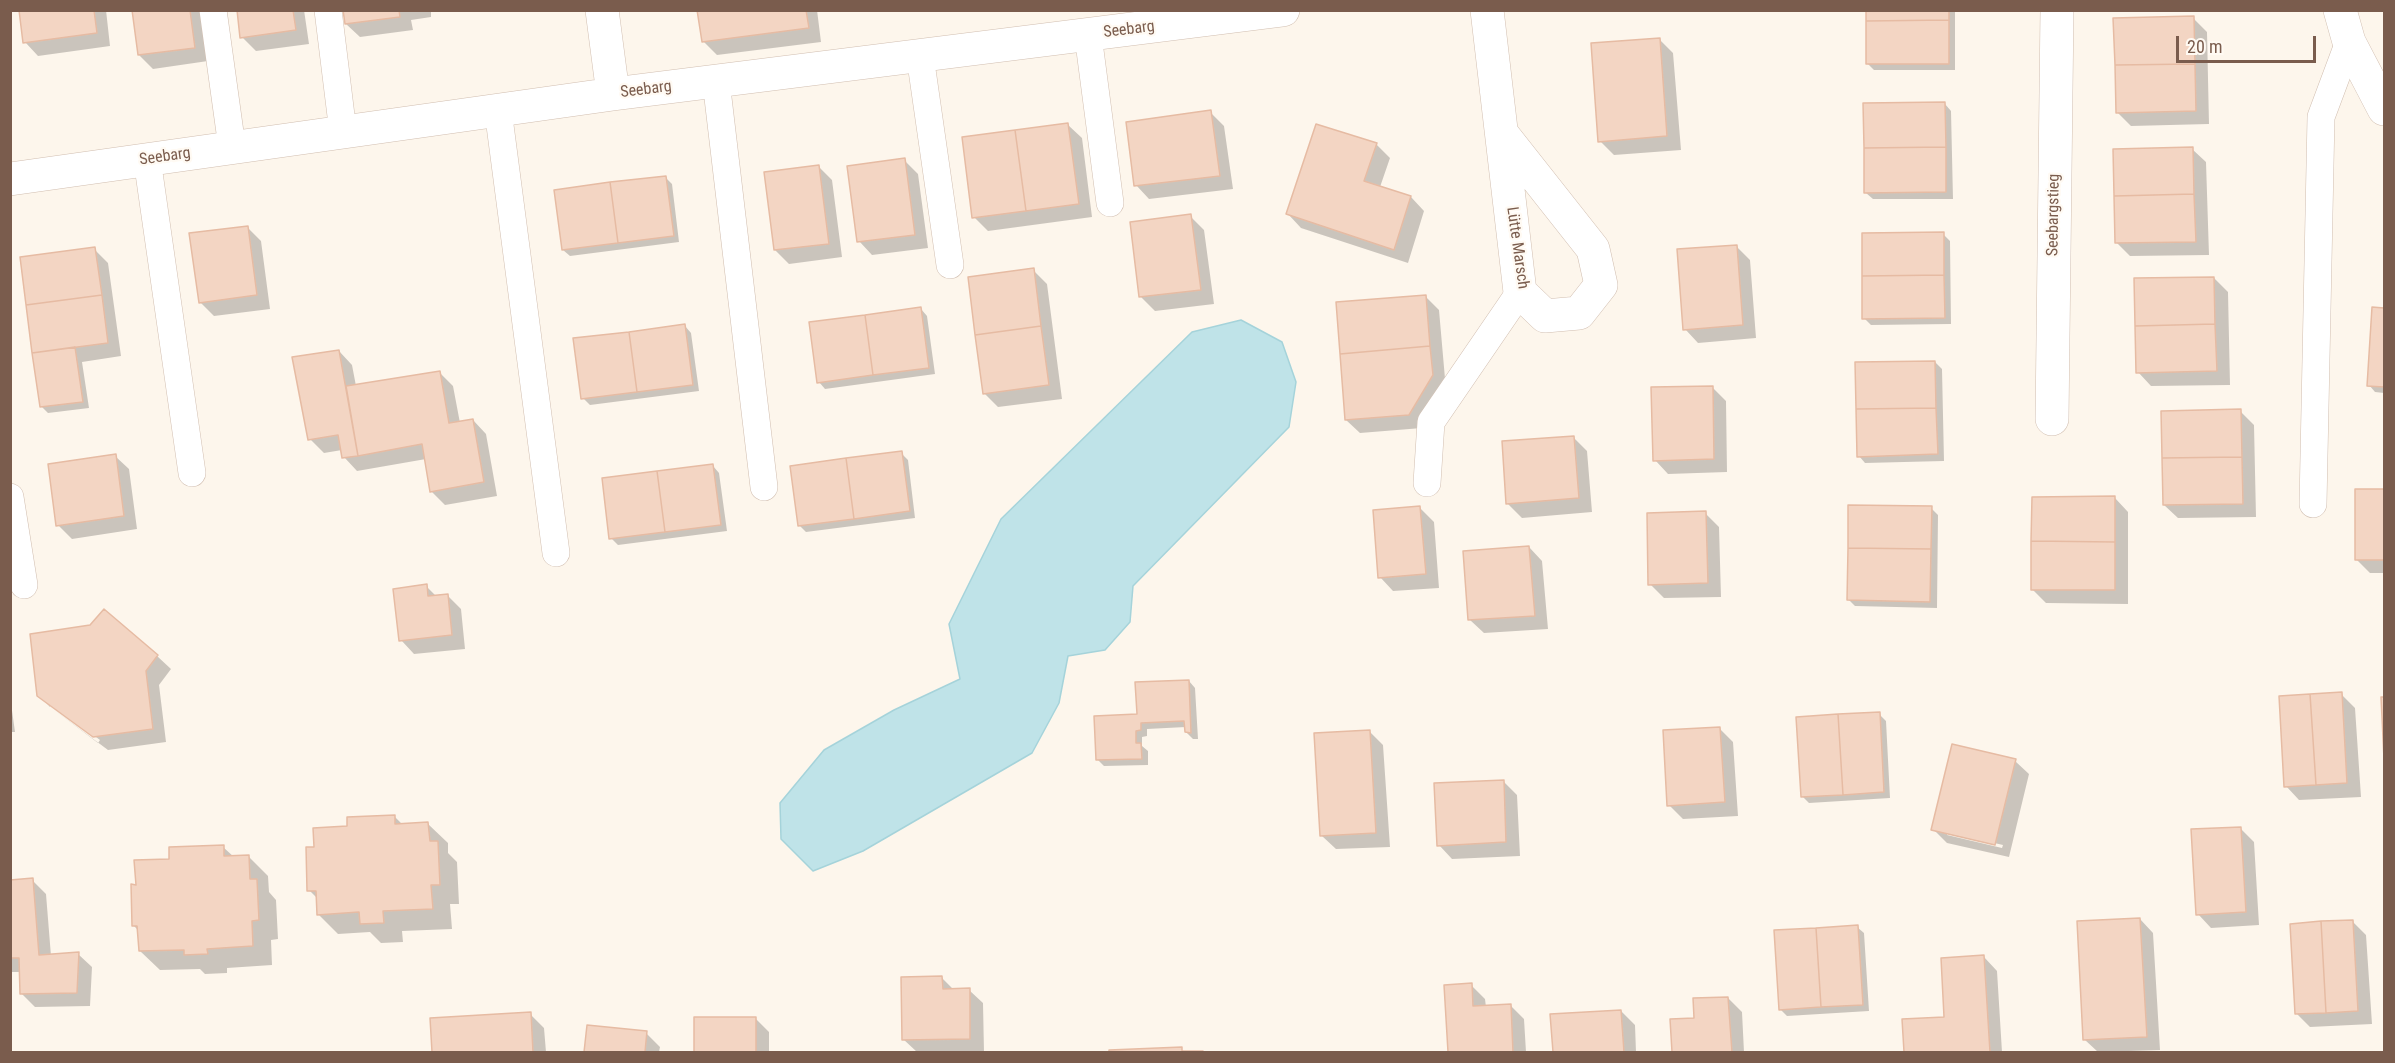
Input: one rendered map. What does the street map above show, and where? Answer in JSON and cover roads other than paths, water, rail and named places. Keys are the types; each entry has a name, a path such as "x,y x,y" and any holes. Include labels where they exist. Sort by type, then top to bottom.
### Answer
{"street":[{"path":"602,10 613,94"},
{"name":"Seebarg","path":"10,179 613,94 1283,10"},
{"name":"Lütte Marsch","path":"1487,10 1520,292 1545,316 1579,313 1601,285 1593,249 1503,135"},
{"name":"Seebargstieg","path":"2052,419 2057,10"},
{"path":"2340,10 2349,42 2385,109"}],"lane":[{"path":"213,10 232,147"},
{"path":"328,10 343,132"},
{"path":"1088,35 1110,203"},
{"path":"2313,504 2321,117 2349,42"},
{"path":"920,56 950,264"},
{"path":"716,81 764,487"},
{"path":"498,110 556,553"},
{"path":"147,159 192,473"},
{"path":"1427,483 1431,422 1520,292"},
{"path":"10,497 24,585"}],"water":[{"path":"1241,320 1282,342 1296,382 1289,427 1133,586 1130,622 1105,650 1068,656 1059,703 1032,753 863,851 813,871 781,839 780,803 824,750 894,710 960,679 949,624 1001,519 1192,332"}]}
